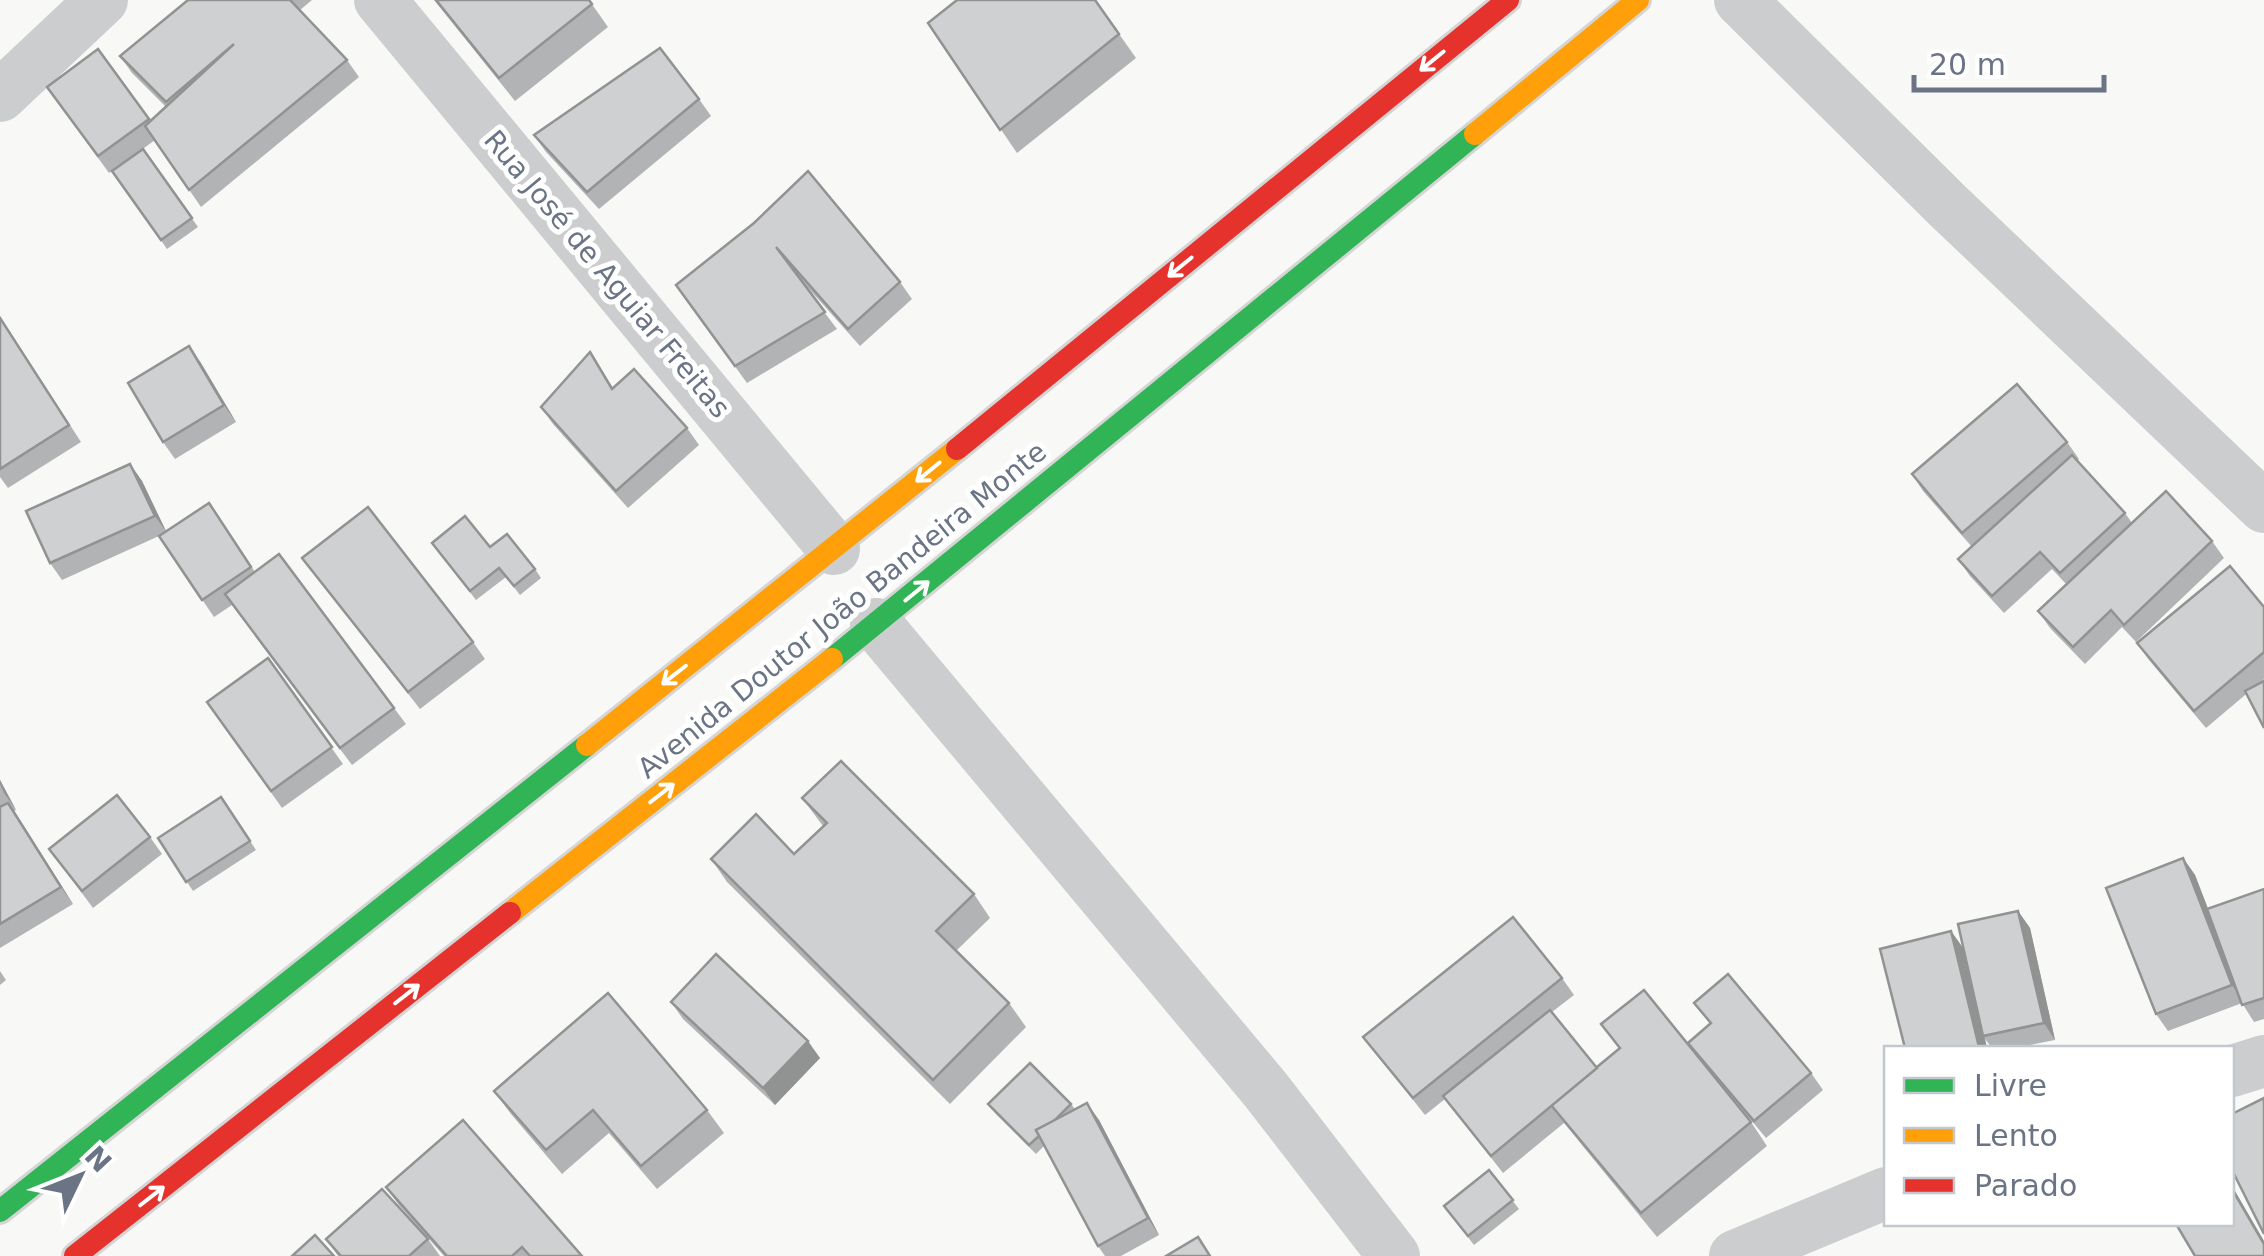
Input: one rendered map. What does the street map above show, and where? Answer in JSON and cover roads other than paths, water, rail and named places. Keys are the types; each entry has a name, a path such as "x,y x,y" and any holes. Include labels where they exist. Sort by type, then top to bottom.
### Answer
{"main road":[{"name":"Avenida Doutor João Bandeira Monte","path":"0,1211 834,548 1508,0"},
{"name":"Avenida Doutor João Bandeira Monte","path":"76,1256 876,624 1638,0"}],"street":[{"path":"0,96 102,0"},
{"name":"Rua José de Aguiar Freitas","path":"380,0 834,548"},
{"path":"1740,0 1961,219 2264,507"},
{"path":"876,624 1264,1089 1394,1256"},
{"path":"2234,1070 2264,1061"},
{"path":"1735,1256 1884,1194"}]}
